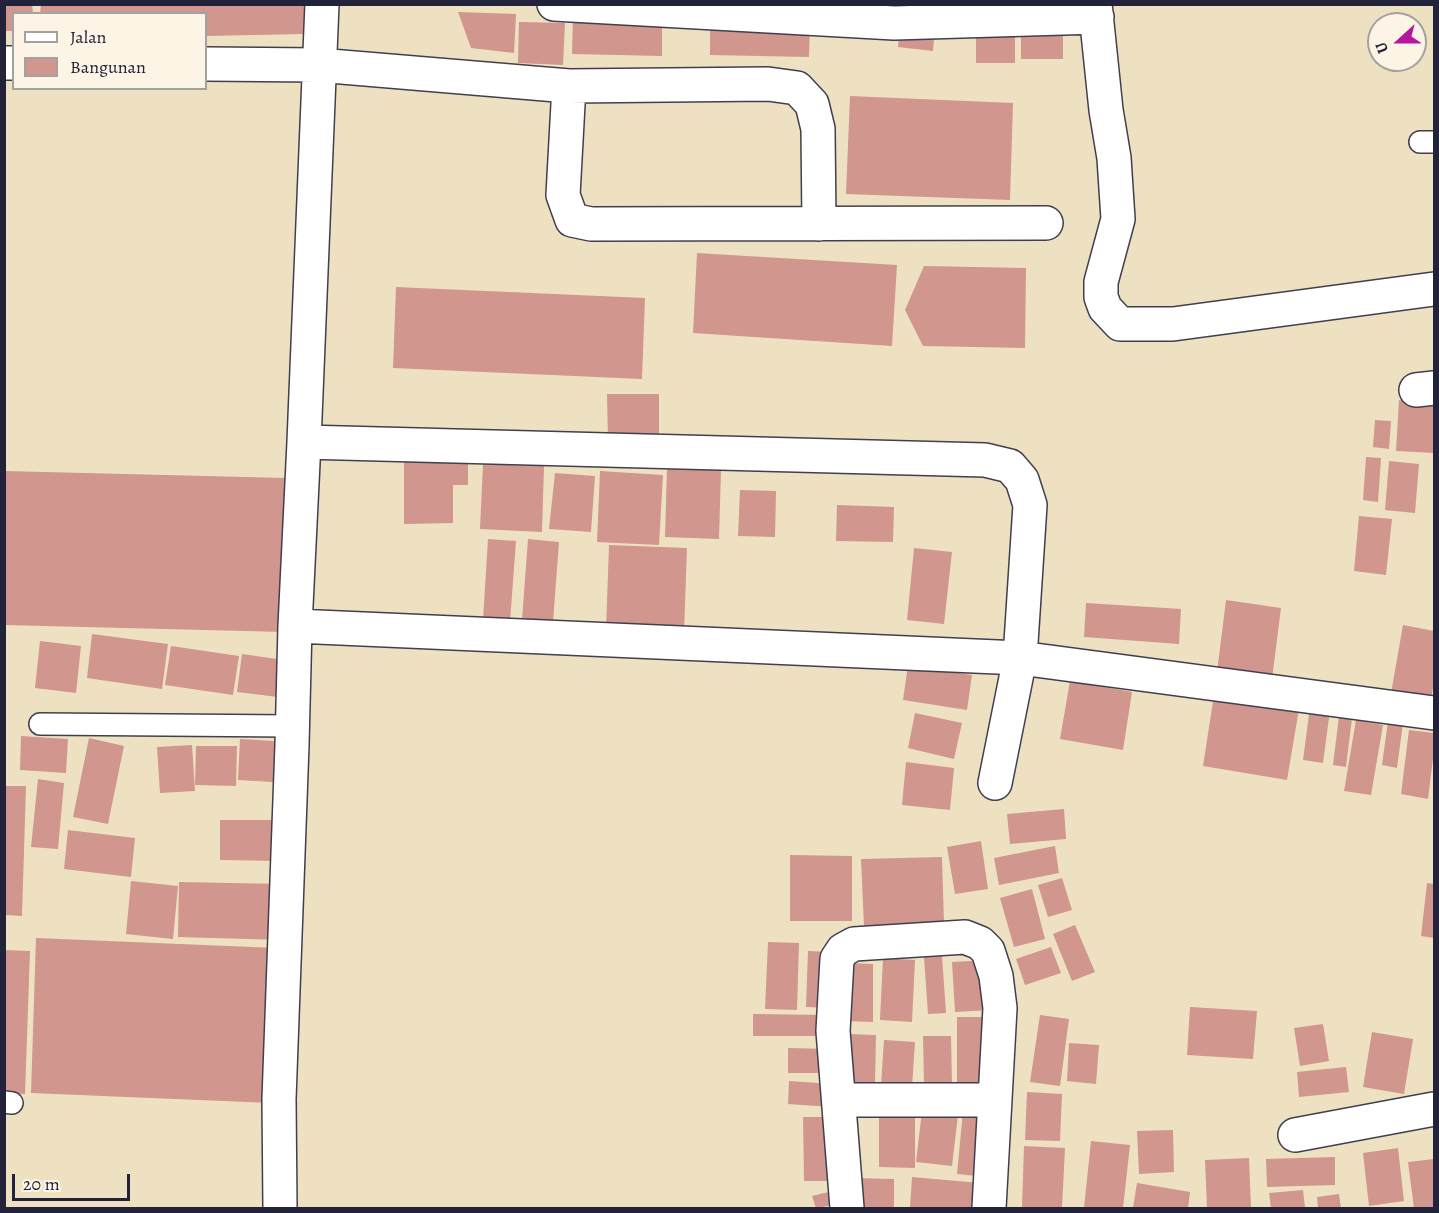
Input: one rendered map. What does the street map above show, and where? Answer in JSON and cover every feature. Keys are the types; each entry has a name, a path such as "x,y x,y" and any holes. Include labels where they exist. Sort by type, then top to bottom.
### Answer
{"street":[{"path":"280,1209 279,1100 295,626 322,4"},
{"path":"554,4 894,23 1096,11 1106,110 1114,158 1118,219 1101,282 1101,297 1105,308 1120,324 1173,324 1434,289"},
{"path":"207,64 318,65 569,86 768,84 797,88 812,104 818,129 819,224"},
{"path":"569,86 563,195 572,220 591,224 1046,223"},
{"path":"304,442 985,460 1010,466 1022,480 1030,505 1020,658 995,783"},
{"path":"295,626 1020,658 1434,713"},
{"path":"847,1209 833,1031 837,959 843,950 855,944 965,937 980,943 988,951 996,976 1000,1008 989,1209"},
{"path":"839,1100 995,1100"},
{"path":"1295,1135 1434,1109"}],"lane":[{"path":"40,724 292,726"}],"building":[{"path":"4,4 32,4 33,12 12,12 12,31 4,31"},
{"path":"41,4 305,4 304,34 207,36 207,12 40,12"},
{"path":"573,11 662,13 662,56 572,54"},
{"path":"458,12 516,14 514,53 471,48"},
{"path":"519,22 565,23 563,65 518,63"},
{"path":"710,22 810,23 809,57 710,55"},
{"path":"900,25 935,28 933,51 898,47"},
{"path":"976,31 1015,32 1015,63 976,63"},
{"path":"1021,34 1063,34 1063,59 1021,59"},
{"path":"850,96 1013,103 1010,200 846,194"},
{"path":"697,253 897,265 892,346 693,333"},
{"path":"924,266 1026,268 1025,348 923,346 905,310"},
{"path":"396,287 645,298 642,379 393,368"},
{"path":"607,394 659,394 659,441 608,441"},
{"path":"1399,400 1434,403 1434,453 1396,451"},
{"path":"1375,420 1391,421 1389,449 1373,447"},
{"path":"468,456 468,485 453,485 453,523 404,524 404,457"},
{"path":"1366,457 1381,458 1378,502 1363,500"},
{"path":"1389,461 1419,464 1415,513 1385,510"},
{"path":"483,464 544,466 542,532 480,529"},
{"path":"667,468 721,470 719,539 665,537"},
{"path":"4,471 287,478 284,632 4,625"},
{"path":"600,471 663,475 659,545 597,542"},
{"path":"555,473 595,476 591,532 549,529"},
{"path":"740,490 776,491 775,537 738,536"},
{"path":"837,505 894,507 893,542 836,541"},
{"path":"1359,516 1392,519 1386,575 1354,571"},
{"path":"488,539 516,541 510,622 483,620"},
{"path":"528,539 559,542 553,622 522,620"},
{"path":"609,545 687,548 684,633 606,630"},
{"path":"914,548 952,552 944,624 907,620"},
{"path":"1226,600 1281,608 1272,679 1217,672"},
{"path":"1086,603 1181,609 1179,644 1084,637"},
{"path":"1403,625 1434,631 1434,680 1430,707 1390,699"},
{"path":"92,634 168,644 162,689 87,678"},
{"path":"40,641 81,646 76,693 35,688"},
{"path":"171,646 239,656 233,695 165,685"},
{"path":"242,654 291,661 286,698 237,692"},
{"path":"908,665 972,675 967,710 903,700"},
{"path":"1070,681 1132,692 1123,750 1060,739"},
{"path":"1214,695 1299,709 1287,780 1203,766"},
{"path":"1310,707 1330,710 1323,763 1303,760"},
{"path":"915,713 962,723 954,759 908,748"},
{"path":"1339,716 1352,718 1346,767 1333,765"},
{"path":"1356,720 1383,725 1371,795 1344,791"},
{"path":"1388,721 1403,723 1397,768 1382,765"},
{"path":"1409,730 1434,733 1428,799 1401,794"},
{"path":"21,736 68,739 66,773 20,770"},
{"path":"89,738 124,746 108,824 73,817"},
{"path":"240,739 291,742 289,783 238,780"},
{"path":"192,745 195,791 160,793 157,747"},
{"path":"196,746 237,746 236,786 195,785"},
{"path":"906,762 954,768 950,810 902,805"},
{"path":"38,779 64,783 58,849 31,847"},
{"path":"4,786 26,786 22,916 4,915"},
{"path":"1064,809 1066,839 1010,844 1007,814"},
{"path":"220,820 281,820 281,861 220,860"},
{"path":"68,830 135,838 131,877 64,869"},
{"path":"981,841 988,889 955,894 947,847"},
{"path":"1055,846 1059,873 999,885 994,858"},
{"path":"790,855 852,856 852,921 790,921"},
{"path":"942,857 944,924 864,926 861,859"},
{"path":"1062,878 1072,910 1048,917 1038,885"},
{"path":"131,881 178,886 173,939 126,934"},
{"path":"179,882 283,884 282,940 178,937"},
{"path":"1427,883 1434,884 1434,938 1421,936"},
{"path":"1032,889 1045,939 1014,947 1000,898"},
{"path":"1075,925 1095,972 1072,981 1053,934"},
{"path":"36,938 276,948 271,1103 31,1093"},
{"path":"768,942 799,943 797,1010 765,1009"},
{"path":"1051,947 1061,973 1025,985 1016,959"},
{"path":"4,950 30,951 25,1094 4,1093"},
{"path":"808,951 835,952 834,1008 806,1007"},
{"path":"942,956 946,1013 928,1014 924,957"},
{"path":"883,958 915,960 912,1022 880,1020"},
{"path":"987,960 990,1010 955,1012 952,962"},
{"path":"843,963 873,964 873,1022 842,1021"},
{"path":"1190,1007 1257,1011 1253,1059 1187,1055"},
{"path":"753,1014 827,1015 827,1036 753,1036"},
{"path":"1040,1015 1069,1019 1060,1086 1030,1082"},
{"path":"957,1017 992,1017 992,1082 957,1082"},
{"path":"1323,1024 1329,1061 1300,1066 1294,1028"},
{"path":"1372,1032 1413,1039 1404,1094 1363,1087"},
{"path":"848,1034 876,1035 875,1084 847,1084"},
{"path":"923,1036 951,1036 952,1084 924,1084"},
{"path":"884,1040 915,1042 912,1087 881,1085"},
{"path":"1069,1043 1099,1045 1096,1084 1067,1081"},
{"path":"788,1048 829,1049 829,1073 788,1073"},
{"path":"1346,1067 1349,1092 1299,1097 1297,1072"},
{"path":"789,1081 833,1084 831,1107 788,1104"},
{"path":"1027,1092 1062,1094 1060,1141 1025,1140"},
{"path":"879,1106 915,1106 915,1168 879,1167"},
{"path":"922,1111 958,1115 952,1166 916,1162"},
{"path":"963,1111 993,1115 987,1177 957,1174"},
{"path":"803,1117 838,1117 838,1181 804,1181"},
{"path":"1173,1130 1174,1172 1139,1174 1137,1131"},
{"path":"1091,1141 1130,1145 1123,1208 1084,1208"},
{"path":"1024,1146 1065,1148 1062,1208 1022,1208"},
{"path":"1398,1148 1404,1201 1369,1206 1363,1153"},
{"path":"1335,1157 1335,1185 1267,1187 1266,1159"},
{"path":"1249,1158 1251,1208 1207,1208 1205,1160"},
{"path":"1434,1159 1434,1208 1414,1208 1408,1162"},
{"path":"912,1177 980,1183 978,1208 910,1208"},
{"path":"853,1178 894,1179 894,1208 853,1208"},
{"path":"1137,1183 1190,1192 1188,1208 1133,1208"},
{"path":"837,1190 840,1204 816,1208 812,1196"},
{"path":"1303,1190 1305,1208 1271,1208 1269,1193"},
{"path":"1339,1194 1341,1208 1318,1208 1317,1197"}]}
